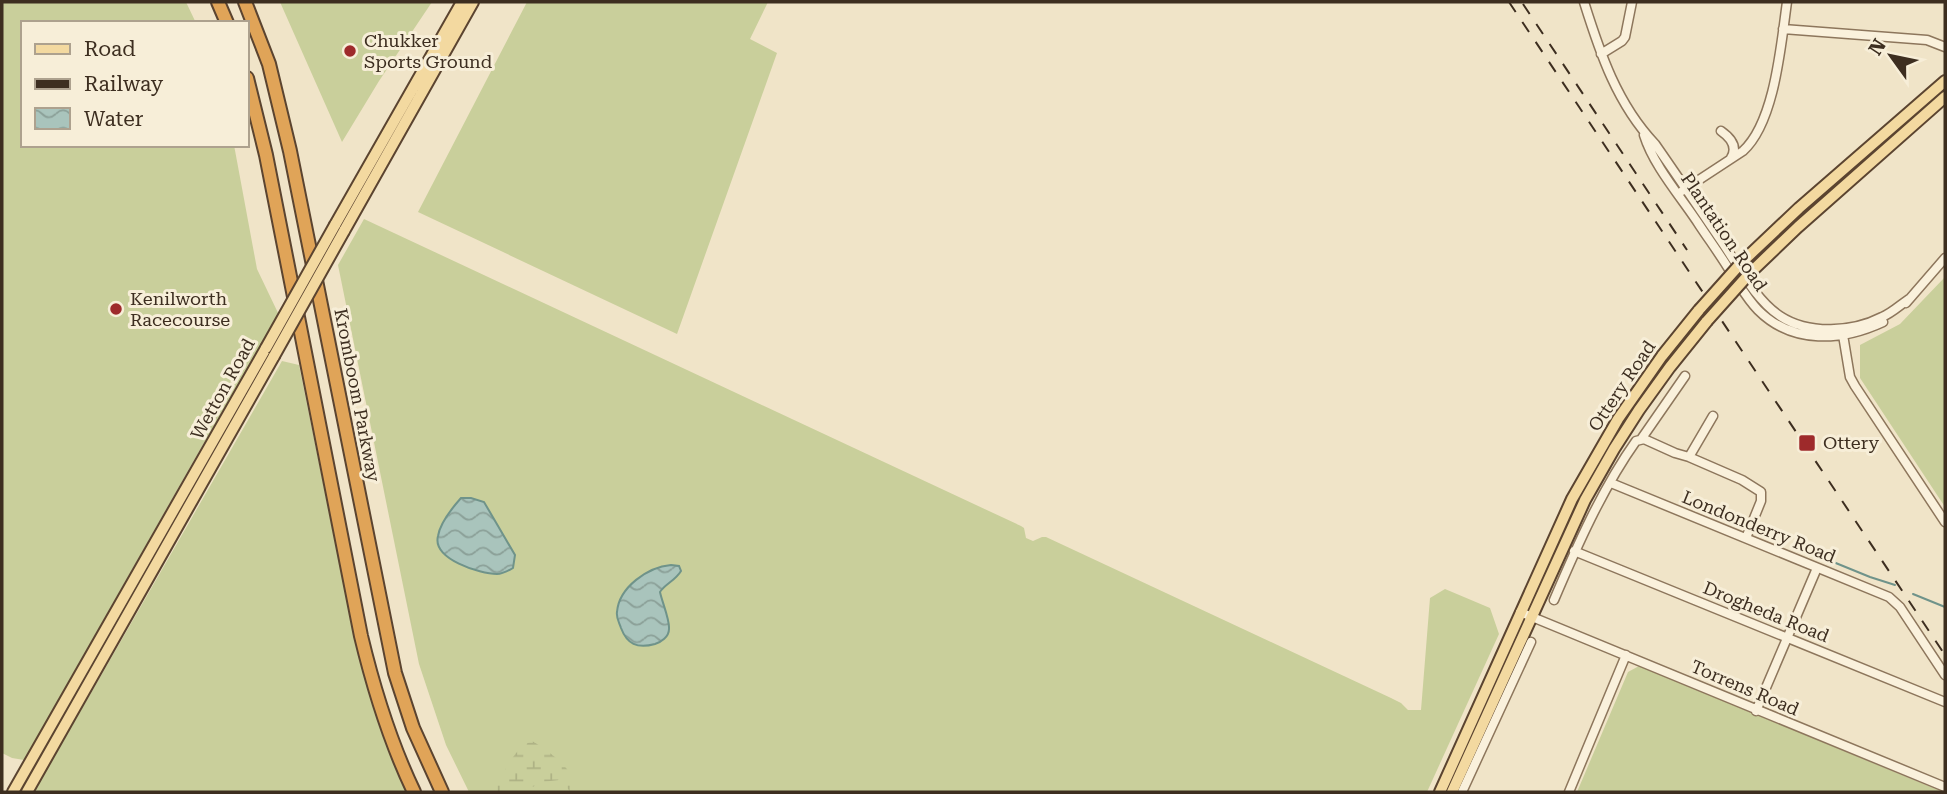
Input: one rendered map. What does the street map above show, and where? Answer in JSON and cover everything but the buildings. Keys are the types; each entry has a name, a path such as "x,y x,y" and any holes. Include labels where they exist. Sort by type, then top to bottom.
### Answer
{"highway":[{"path":"218,2 226,21"},
{"name":"Kromboom Parkway","path":"245,2 269,64 290,151 395,673 413,728 442,792"},
{"path":"248,82 266,155 361,635 380,707 414,792"}],"main road":[{"name":"Wetton Road","path":"340,228 462,2"},
{"name":"Wetton Road","path":"27,792 340,228 473,2"},
{"name":"Ottery Road","path":"1440,792 1564,514 1606,440 1662,356 1742,262 1944,80"},
{"name":"Ottery Road","path":"1452,792 1573,524 1614,449 1654,388 1707,321 1750,273 1945,97"},
{"name":"Wetton Road","path":"13,792 270,352"}],"street":[{"name":"Plantation Road","path":"1584,2 1617,92 1644,133 1654,157 1682,191 1748,297 1765,316 1780,326 1807,335 1825,337 1883,317 1909,299"},
{"path":"1601,54 1625,37 1632,2"},
{"path":"1682,191 1750,145 1758,133 1775,79 1787,2"},
{"path":"1783,29 1927,40 1944,47"},
{"path":"1721,131 1734,147 1729,161"},
{"name":"Plantation Road","path":"1844,332 1867,330 1894,316 1945,257"},
{"path":"1847,355 1852,341 1867,330"},
{"path":"1844,332 1850,377 1945,522"},
{"path":"1554,600 1574,551 1611,483 1635,442 1642,438 1685,376"},
{"path":"1689,457 1713,416"},
{"path":"1642,438 1709,464 1761,492 1761,501 1746,538"},
{"name":"Londonderry Road","path":"1611,483 1894,600 1945,675"},
{"name":"Drogheda Road","path":"1574,551 1945,702"},
{"path":"1756,710 1817,568"},
{"name":"Torrens Road","path":"1520,612 1945,788"},
{"path":"1462,792 1531,642"},
{"path":"1569,792 1626,655"}],"green space":[{"name":"Kenilworth Racecourse","path":"2,2 186,2 195,21 21,21 21,147 234,147 257,269 279,315 24,760 2,753"},
{"name":"Chukker Sports Ground","path":"280,2 432,2 342,142"},
{"path":"527,2 768,2 750,39 777,53 677,334 418,212"},
{"path":"364,219 1021,526 1026,538 1033,541 1046,537 1391,698 1408,710 1421,710 1430,598 1445,589 1490,608 1499,634 1427,792 469,792 446,745 419,664 338,265"},
{"path":"1945,277 1945,507 1860,378 1860,345 1900,324"},
{"path":"282,361 299,365 356,645 378,720 407,792 34,792"},
{"path":"1639,666 1943,792 1577,792 1628,672"},
{"path":"532,741 561,762 572,776 579,792 571,792 559,780 542,782 523,792 497,792 496,788 510,761 520,749"}],"water":[{"path":"461,498 484,502 515,555 513,568 499,574 480,571 459,564 442,552 438,544 439,531"},
{"path":"671,565 679,566 681,571 660,592 668,621 668,634 655,644 633,644 626,638 618,620 619,603 623,594 644,574"}],"waterway":[{"path":"1799,548 1895,585"},
{"path":"1913,594 1945,607"}],"railway":[{"path":"1509,2 1945,655"},
{"path":"1523,4 1687,250"}],"place":[{"name":"Chukker Sports Ground","path":"350,51"},
{"name":"Kenilworth Racecourse","path":"116,309"},
{"name":"Ottery","path":"1807,443"}]}
